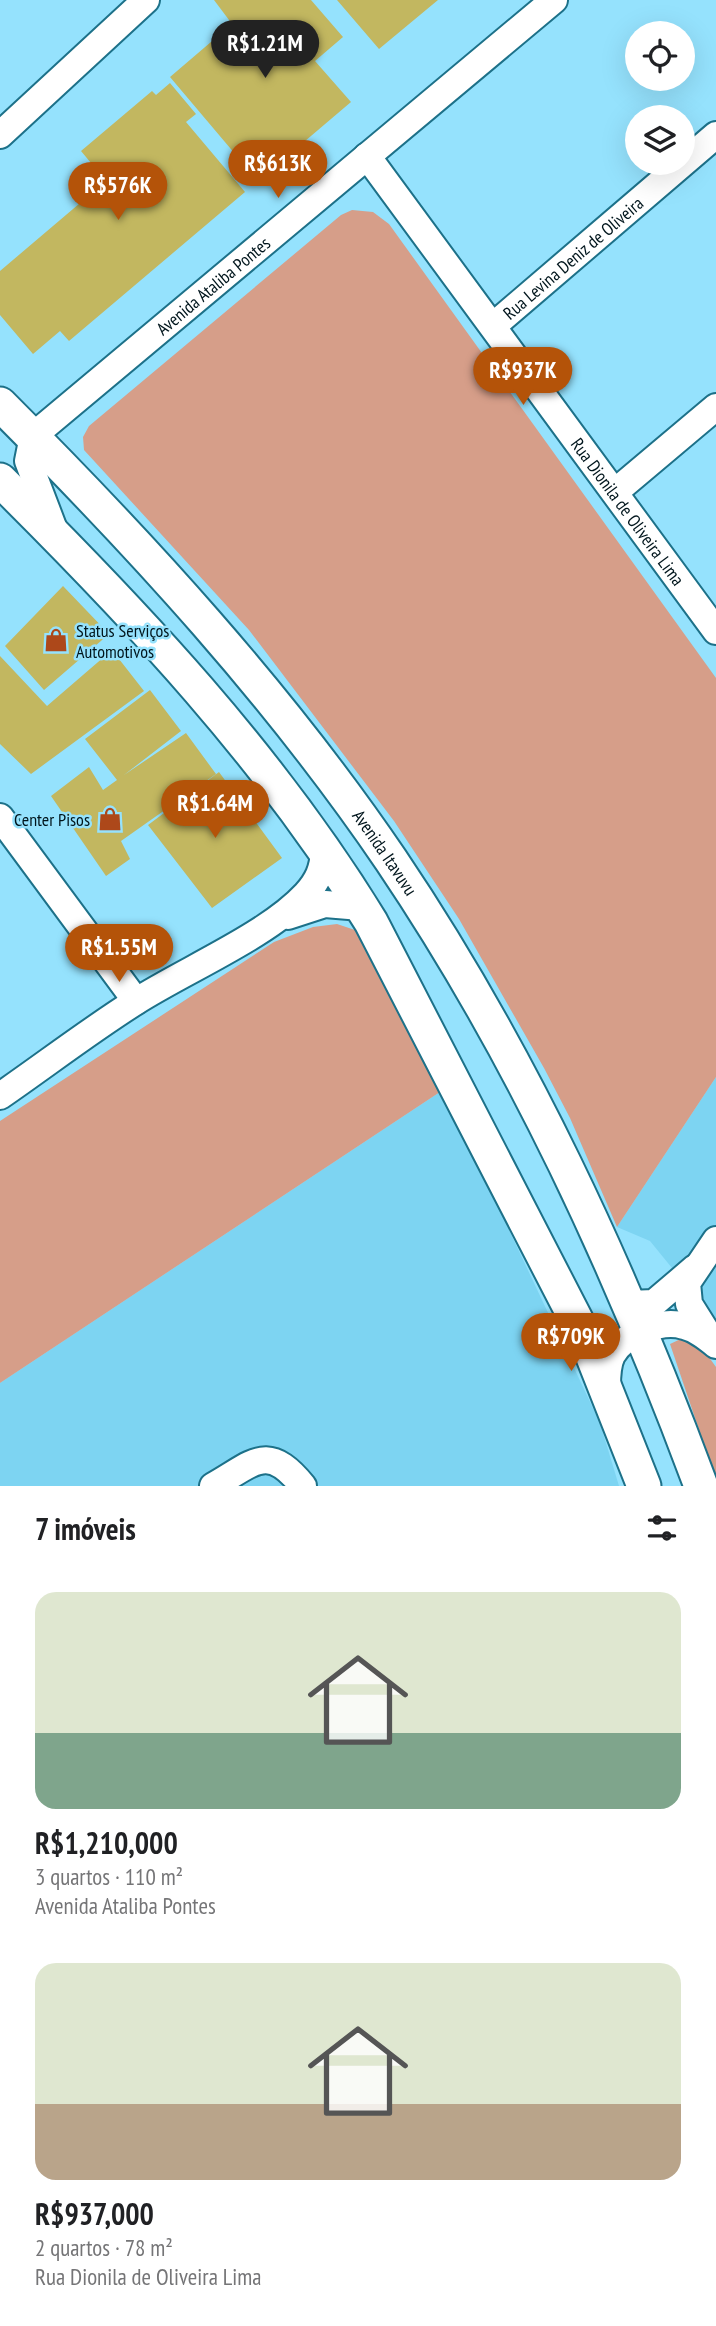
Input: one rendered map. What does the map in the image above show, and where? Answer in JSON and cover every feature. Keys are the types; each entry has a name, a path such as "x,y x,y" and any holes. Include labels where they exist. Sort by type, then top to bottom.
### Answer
{"main road":[{"name":"Avenida Itavuvu","path":"0,404 160,569 289,724 390,860 546,1124 635,1318 701,1486"},
{"path":"0,480 130,611 251,751 361,907 509,1188 607,1387 644,1486"}],"street":[{"path":"0,135 146,0"},
{"name":"Avenida Ataliba Pontes","path":"33,436 554,0"},
{"name":"Rua Levina Deniz de Oliveira","path":"493,326 716,135"},
{"name":"Rua Dionila de Oliveira Lima","path":"367,156 716,631"},
{"path":"615,492 716,407"},
{"path":"33,436 28,461 57,537"},
{"path":"5,834 136,1001"},
{"path":"0,1096 136,1001 270,923 304,897 316,883 323,867 324,852"},
{"path":"270,923 325,904 361,907"},
{"path":"715,1345 689,1304 687,1283 716,1240"},
{"path":"607,1387 612,1356 635,1318 695,1268"},
{"path":"635,1318 663,1324 681,1324 697,1331 715,1345"},
{"path":"213,1486 260,1460 272,1459 283,1464 303,1486"}],"shaded area":[{"path":"352,210 373,212 389,224 716,678 716,1077 617,1227 570,1118 544,1068 459,919 394,821 249,630 84,450 83,437 89,426 341,215"},
{"path":"337,924 358,931 443,1090 0,1383 0,1121 274,942 313,927"},
{"path":"716,1077 716,1322 650,1241 617,1227"},
{"path":"443,1090 600,1423 619,1486 0,1486 0,1383"},
{"path":"685,1337 703,1349 716,1367 716,1480 670,1344"}],"building":[{"path":"214,0 311,0 343,37 315,61 351,102 258,181 170,77 232,24"},
{"path":"337,0 438,0 379,49"},
{"path":"170,83 196,114 186,122 245,192 69,341 60,331 33,354 0,315 0,271 106,181 81,151 152,91 156,95"},
{"name":"Status Serviços Automotivos","path":"63,586 109,634 44,690 5,646"},
{"path":"112,650 144,691 31,774 0,744 0,656 47,706"},
{"name":"Center Pisos","path":"150,690 181,731 124,775 186,733 216,774 121,841 130,859 106,876 51,796 89,767 103,790 117,780 85,739"},
{"path":"219,772 282,858 212,908 148,825"}],"place":[{"name":"Status Serviços Automotivos","path":"56,640"},
{"name":"Center Pisos","path":"110,819"}]}
